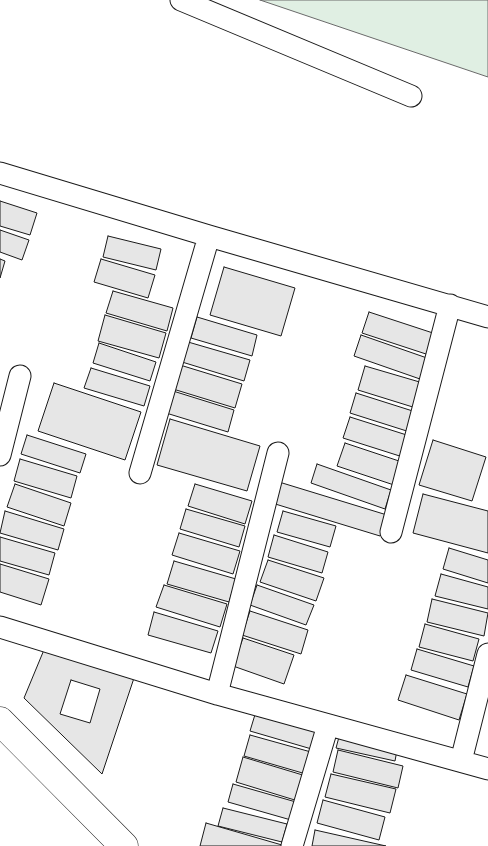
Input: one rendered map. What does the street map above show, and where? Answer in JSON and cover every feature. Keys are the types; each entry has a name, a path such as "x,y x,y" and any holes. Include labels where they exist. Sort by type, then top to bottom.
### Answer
{"street":[{"path":"181,0 411,96"},
{"path":"0,173 488,317"},
{"path":"140,473 209,236"},
{"path":"391,532 450,306"},
{"path":"0,455 20,376"},
{"path":"217,694 278,453"},
{"path":"0,627 217,694 488,769"},
{"path":"460,761 488,654"},
{"path":"0,721 124,846"},
{"path":"292,846 328,725"}],"green space":[{"path":"260,0 488,0 488,77"}],"building":[{"path":"0,201 37,213 30,235 0,226"},
{"path":"0,230 29,240 22,260 0,252"},
{"path":"108,236 161,249 156,270 103,257"},
{"path":"0,259 5,261 0,278"},
{"path":"101,259 155,275 148,298 94,282"},
{"path":"224,267 295,288 281,336 210,315"},
{"path":"113,291 173,308 167,331 106,313"},
{"path":"369,312 436,334 429,355 362,333"},
{"path":"105,315 166,333 159,358 98,341"},
{"path":"197,317 257,335 252,356 191,338"},
{"path":"361,335 427,358 420,379 354,356"},
{"path":"188,342 250,360 244,381 182,362"},
{"path":"99,343 156,362 150,381 93,363"},
{"path":"180,365 242,384 235,408 173,389"},
{"path":"365,366 423,383 416,408 358,390"},
{"path":"91,368 150,386 144,406 84,388"},
{"path":"54,383 141,412 125,460 38,431"},
{"path":"173,391 234,410 228,432 166,413"},
{"path":"356,393 419,413 413,433 350,413"},
{"path":"350,417 413,437 406,458 343,438"},
{"path":"170,419 260,446 247,491 157,465"},
{"path":"27,435 86,454 80,473 21,454"},
{"path":"433,440 486,457 472,501 419,485"},
{"path":"345,443 402,462 394,485 337,466"},
{"path":"20,459 77,476 71,498 14,481"},
{"path":"317,464 391,490 385,509 311,483"},
{"path":"279,482 387,515 380,536 272,503"},
{"path":"15,484 71,503 64,526 7,507"},
{"path":"195,484 252,501 245,524 188,506"},
{"path":"423,494 488,511 488,553 413,533"},
{"path":"186,509 245,526 239,547 180,529"},
{"path":"5,511 64,529 58,550 0,533"},
{"path":"283,511 336,526 330,547 277,532"},
{"path":"179,533 240,551 233,574 172,555"},
{"path":"274,535 328,552 322,573 268,557"},
{"path":"0,537 55,553 49,575 0,561"},
{"path":"449,548 488,560 488,583 443,569"},
{"path":"268,560 324,578 316,601 260,582"},
{"path":"174,561 236,579 229,602 167,584"},
{"path":"0,564 49,579 41,605 0,592"},
{"path":"441,574 488,587 488,609 435,596"},
{"path":"164,585 227,604 220,627 156,607"},
{"path":"257,585 314,605 306,625 250,605"},
{"path":"432,599 488,613 484,636 427,622"},
{"path":"250,611 308,630 301,654 242,635"},
{"path":"154,612 218,631 211,653 148,635"},
{"path":"425,624 479,639 473,661 419,647"},
{"path":"243,638 294,655 284,684 233,666"},
{"path":"46,645 136,672 102,774 24,698","holes":["71,680 100,689 90,723 60,714"]},
{"path":"417,649 474,666 468,687 411,670"},
{"path":"406,675 467,694 459,720 398,700"},
{"path":"257,708 322,726 315,750 250,731"},
{"path":"250,735 311,752 306,774 244,756"},
{"path":"339,737 397,750 395,761 336,748"},
{"path":"338,750 403,766 398,788 333,772"},
{"path":"243,757 306,776 298,801 236,782"},
{"path":"331,774 396,789 390,813 325,797"},
{"path":"233,784 296,802 291,820 228,802"},
{"path":"323,800 385,817 379,840 317,823"},
{"path":"223,808 287,824 282,842 218,826"},
{"path":"206,823 282,845 282,846 200,846"},
{"path":"315,830 386,846 312,846"}]}
